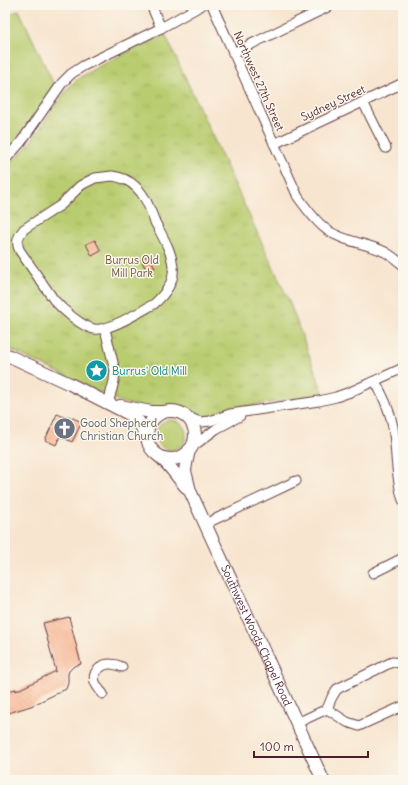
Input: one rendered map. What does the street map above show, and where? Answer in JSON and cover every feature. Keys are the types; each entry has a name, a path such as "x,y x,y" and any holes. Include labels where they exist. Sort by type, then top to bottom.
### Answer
{"main road":[{"path":"5,355 70,384 108,404 129,414 137,421 150,445 160,456 176,458 183,455 191,448 195,435 194,427 185,415 178,412 151,412 108,404"},
{"path":"147,438 150,422 162,412"},
{"name":"Southwest Woods Chapel Road","path":"191,448 185,471 190,491 323,780"},
{"name":"Southwest Woods Chapel Road","path":"154,451 168,463 182,483 190,491"}],"street":[{"path":"151,5 161,28"},
{"path":"5,160 21,142 71,74 83,66 161,28 202,5"},
{"name":"Northwest 27th Street","path":"212,5 298,197 308,212 327,230 339,236 384,252 395,258 403,265"},
{"path":"233,53 332,5"},
{"name":"Sydney Street","path":"274,144 403,83"},
{"path":"363,102 386,148"},
{"path":"112,176 123,178 141,192 167,245 174,267 171,281 160,299 154,304 104,329 94,330 89,328 60,306 54,300 20,251 17,244 20,233 24,229 62,205 80,186 95,178 112,176"},
{"path":"104,329 115,371 108,404"},
{"path":"185,415 202,422 230,414 320,401 336,397 403,368"},
{"path":"375,381 386,402 391,416 399,485 403,500"},
{"path":"191,448 216,429 246,412"},
{"path":"205,524 296,481"},
{"path":"373,573 403,558"},
{"path":"297,723 327,709 337,689 392,662 403,664"},
{"path":"103,694 97,688 95,682 94,677 96,670 108,664 114,664 122,667"},
{"path":"327,709 347,722 359,726 403,706"}],"green space":[{"path":"19,10 55,87 39,111 5,155 5,17"},
{"name":"Burrus Old Mill Park","path":"165,34 289,301 324,395 255,405 202,419 172,409 155,409 123,403 5,347 5,168 31,141 59,99 80,77"},
{"path":"171,420 182,424 186,435 182,446 171,450 160,446 156,435 160,424"}],"building":[{"path":"95,240 101,251 92,256 86,244"},
{"path":"149,255 155,268 147,272 141,259"},
{"name":"Good Shepherd Christian Church","path":"57,414 67,418 68,416 82,422 72,442 60,436 56,445 45,440"},
{"path":"69,617 81,664 74,666 69,671 66,689 31,706 5,714 5,692 16,689 16,691 56,671 43,623"}],"place":[{"name":"Burrus' Old Mill","path":"96,371"},
{"name":"Good Shepherd Christian Church","path":"64,429"}]}
